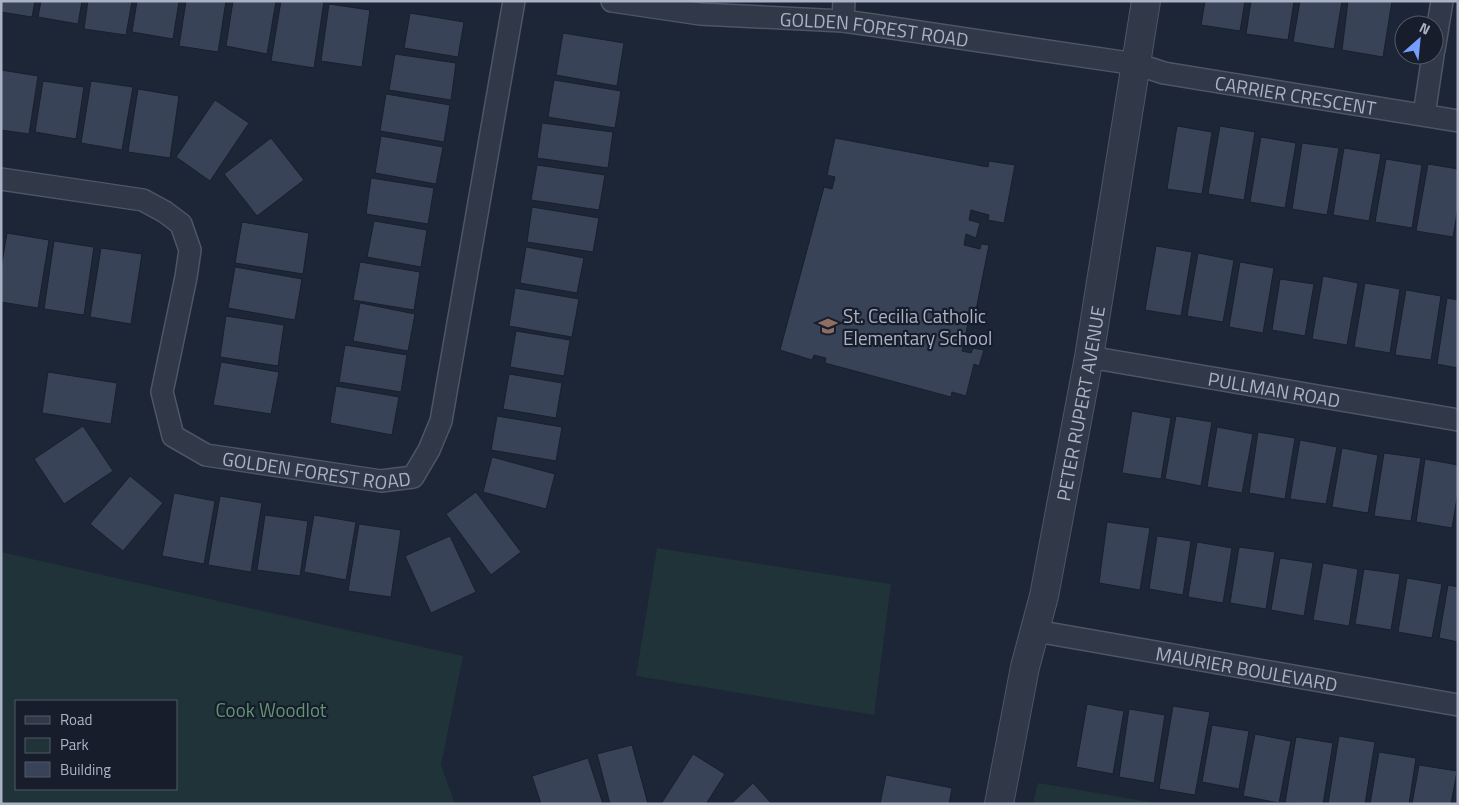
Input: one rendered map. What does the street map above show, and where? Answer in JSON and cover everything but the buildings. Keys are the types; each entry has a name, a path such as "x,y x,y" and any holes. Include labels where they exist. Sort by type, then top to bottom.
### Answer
{"street":[{"name":"GOLDEN FOREST ROAD","path":"1,179 143,200 165,212 181,224 190,250 162,392 173,436 206,455 381,481 413,477 429,450 441,421 514,1"},
{"name":"GOLDEN FOREST ROAD","path":"612,1 700,14 844,11 1136,64"},
{"name":"PETER RUPERT AVENUE","path":"999,804 1025,667 1044,596 1089,357 1146,1"},
{"path":"1440,15 1442,1"},
{"name":"CARRIER CRESCENT","path":"1136,64 1164,73 1458,121"},
{"path":"1424,115 1432,65"},
{"name":"PULLMAN ROAD","path":"1089,357 1458,420"},
{"name":"MAURIER BOULEVARD","path":"1036,631 1458,705"}],"green space":[{"path":"657,548 891,584 874,715 636,676"},
{"name":"Cook Woodlot","path":"1,552 463,656 441,765 455,804 1,804"},
{"path":"1038,783 1162,804 1033,804"}],"place":[{"name":"St. Cecilia Catholic Elementary School","path":"828,326"}]}
